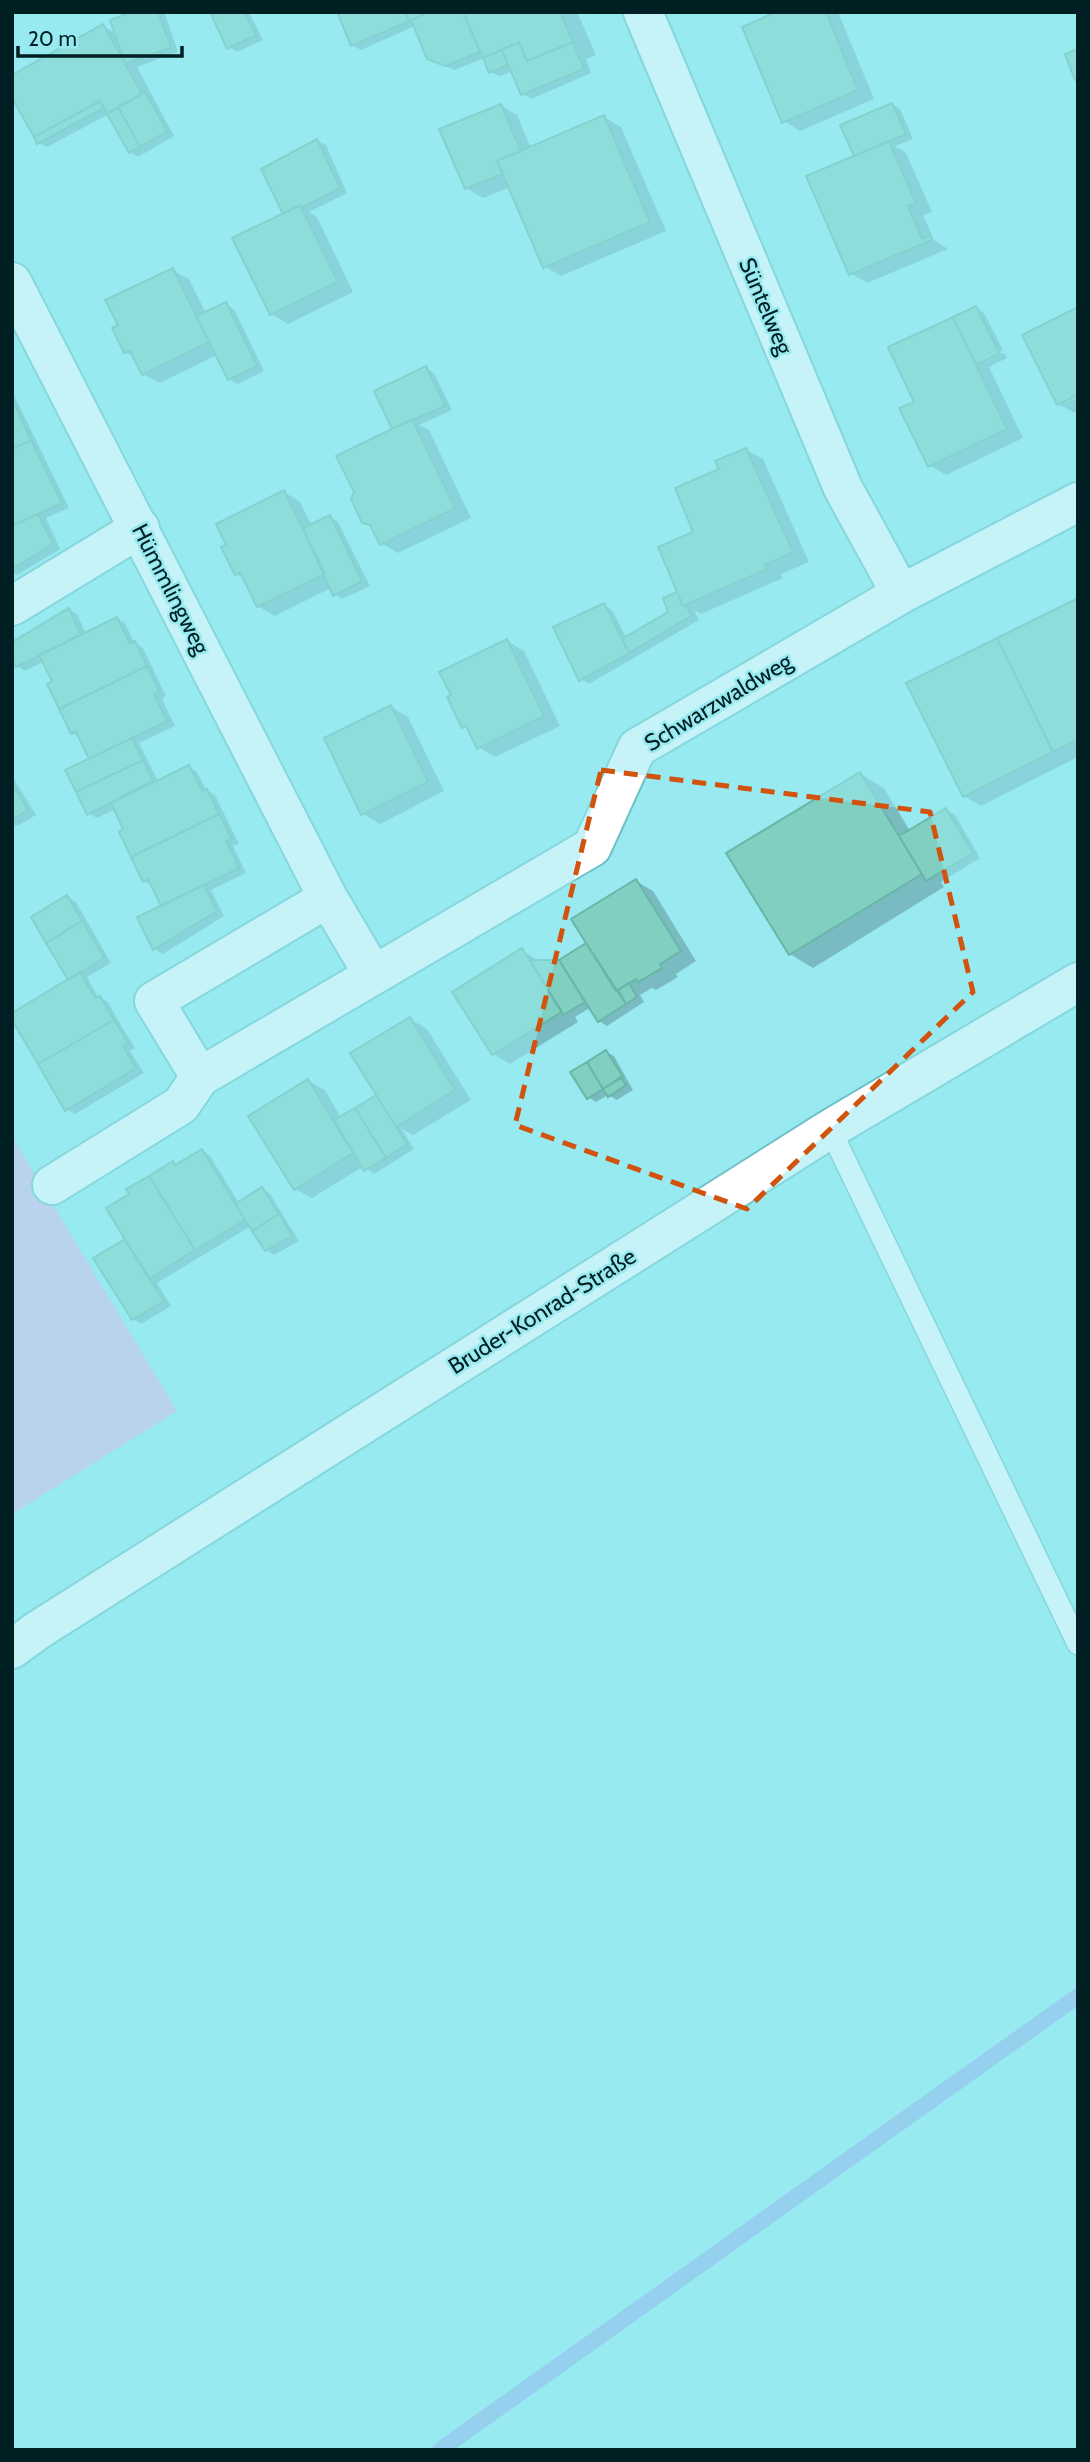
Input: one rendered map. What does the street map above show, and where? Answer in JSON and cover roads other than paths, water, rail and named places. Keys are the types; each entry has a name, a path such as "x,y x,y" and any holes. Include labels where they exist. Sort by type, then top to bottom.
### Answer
{"street":[{"name":"Süntelweg","path":"643,12 843,488 901,594"},
{"name":"Hümmlingweg","path":"12,282 328,898"},
{"name":"Schwarzwaldweg","path":"52,1185 181,1105 200,1077 592,847 637,748 901,594 1078,502"},
{"path":"12,606 140,528"},
{"path":"200,1077 155,1001 328,898 373,974"},
{"name":"Bruder-Konrad-Straße","path":"12,1649 830,1129 1078,982"}],"lane":[{"path":"830,1129 1078,1644"}],"waterway":[{"path":"440,2450 1078,1996"}]}
